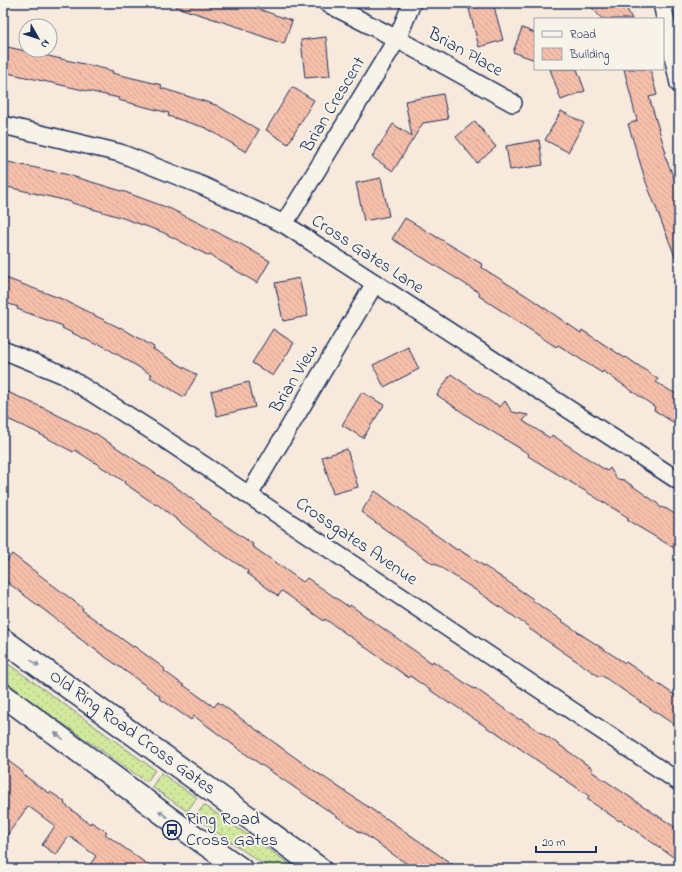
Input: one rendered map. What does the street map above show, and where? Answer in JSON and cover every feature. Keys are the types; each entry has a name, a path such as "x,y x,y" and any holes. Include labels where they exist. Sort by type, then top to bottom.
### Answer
{"main road":[{"name":"Old Ring Road Cross Gates","path":"3,640 320,869"},
{"path":"3,695 240,869"}],"street":[{"name":"Brian Place","path":"327,3 397,39 513,103"},
{"name":"Brian Crescent","path":"284,224 397,39 412,3"},
{"path":"662,3 679,84"},
{"name":"Cross Gates Lane","path":"3,125 120,153 203,186 284,224 679,481"},
{"name":"Brian View","path":"249,495 375,284"},
{"name":"Crossgates Avenue","path":"3,350 64,374 249,495 679,782"}],"green space":[{"path":"3,660 155,770 147,782 3,680"},
{"path":"161,773 197,798 187,811 152,787"},
{"path":"204,805 297,869 270,869 195,817"}],"building":[{"path":"177,3 242,3 292,21 284,44 247,31 248,30 176,7"},
{"path":"493,3 503,40 479,47 469,9"},
{"path":"588,3 624,3 632,18 601,18"},
{"path":"522,28 534,33 534,60 513,52"},
{"path":"326,37 330,76 305,78 301,40"},
{"path":"3,46 18,49 18,58 57,58 113,71 112,73 162,85 161,88 216,105 259,130 246,152 206,128 168,116 169,113 118,100 119,98 3,72"},
{"path":"550,70 577,70 585,91 561,100"},
{"path":"624,70 650,70 657,95 649,97 666,153 664,154 679,190 679,264 646,182 628,124 637,121"},
{"path":"292,87 314,100 288,144 266,130"},
{"path":"443,94 448,119 423,123 393,171 372,157 393,124 412,136 405,101"},
{"path":"561,111 584,123 568,152 545,140"},
{"path":"475,121 496,147 477,163 456,137"},
{"path":"539,140 543,165 510,170 506,146"},
{"path":"3,161 65,174 125,192 171,209 239,243 270,261 257,283 210,255 209,256 162,232 72,202 3,186"},
{"path":"381,178 389,216 364,221 356,183"},
{"path":"405,218 482,264 481,267 581,333 582,330 658,379 656,382 679,396 679,426 654,410 655,407 603,371 602,373 558,345 556,347 479,296 480,293 392,239"},
{"path":"3,277 62,299 120,327 154,347 153,349 197,375 184,397 150,377 152,375 98,343 97,345 62,328 63,326 17,309 18,307 3,302"},
{"path":"299,278 308,316 283,321 275,283"},
{"path":"273,329 294,343 273,376 252,363"},
{"path":"408,347 419,369 384,387 373,365"},
{"path":"451,374 494,404 495,403 500,407 505,401 512,412 528,415 523,421 550,438 552,435 607,471 610,468 617,479 624,480 657,503 660,507 667,509 679,517 679,551 627,520 629,518 528,456 529,454 475,421 437,395"},
{"path":"249,382 255,407 217,416 211,391"},
{"path":"3,390 46,409 94,434 95,433 180,490 211,514 210,515 253,544 252,546 303,582 307,578 349,607 350,605 432,663 433,661 474,689 475,688 520,720 521,719 561,746 593,769 591,771 679,830 679,861 587,799 589,796 493,730 492,731 451,703 450,704 410,676 409,678 325,619 324,621 282,591 278,596 247,573 248,571 210,546 157,504 156,505 124,483 125,482 75,450 73,452 36,432 3,417"},
{"path":"362,392 384,405 363,438 342,425"},
{"path":"347,449 358,487 333,494 322,457"},
{"path":"375,491 457,550 458,549 501,577 582,635 625,663 626,662 679,698 679,728 601,675 600,677 477,591 434,563 433,564 361,512"},
{"path":"12,554 83,608 82,610 133,647 134,646 165,669 164,671 214,707 218,702 300,761 459,869 414,869 244,753 194,716 191,720 159,698 160,696 76,636 77,635 3,579 3,566"},
{"path":"3,757 23,772 22,774 65,802 64,804 90,824 91,822 107,832 105,834 154,869 87,869 96,856 69,836 56,855 42,845 55,826 28,806 3,841"}],"place":[{"name":"Ring Road Cross Gates","path":"172,830"}]}
